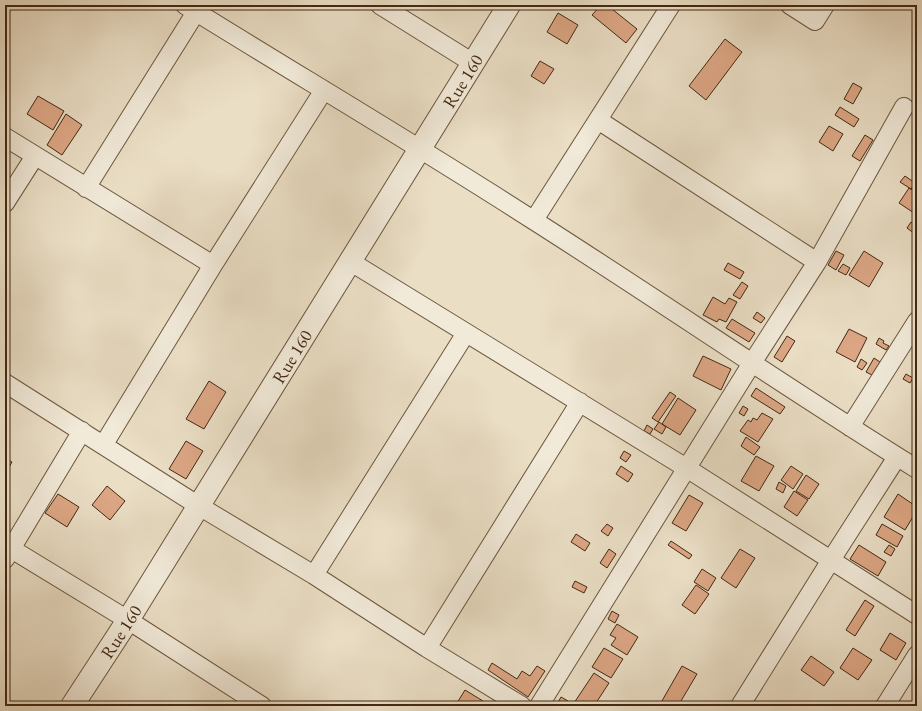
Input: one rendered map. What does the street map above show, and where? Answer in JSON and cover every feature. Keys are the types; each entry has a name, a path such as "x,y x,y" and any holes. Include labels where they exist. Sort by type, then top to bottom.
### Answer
{"street":[{"path":"380,5 473,63"},
{"name":"Rue 160","path":"72,706 128,620 509,5"},
{"path":"534,220 671,5"},
{"path":"790,5 815,21 825,5"},
{"path":"86,188 191,9 534,220 850,428 917,469"},
{"path":"104,444 324,90"},
{"path":"539,706 688,469 752,363 817,262 904,107"},
{"path":"598,120 817,262"},
{"path":"5,137 214,265"},
{"path":"5,203 35,156"},
{"path":"351,262 688,469 917,615"},
{"path":"850,428 917,321"},
{"path":"314,575 466,333"},
{"path":"5,383 104,444 199,506 314,575 522,706"},
{"path":"428,648 580,402"},
{"path":"82,431 7,551 128,620 262,706"},
{"path":"740,706 830,560 897,457"},
{"path":"885,706 917,655"}],"building":[{"path":"601,5 607,5 637,29 626,43 592,15"},
{"path":"558,13 578,25 567,44 547,32"},
{"path":"725,39 742,52 706,100 689,86"},
{"path":"540,61 554,69 544,84 531,76"},
{"path":"853,83 862,88 853,104 844,99"},
{"path":"38,96 64,111 53,130 27,114"},
{"path":"840,107 859,119 854,127 835,115"},
{"path":"66,114 82,125 62,155 47,145"},
{"path":"829,126 843,134 833,151 819,142"},
{"path":"865,135 873,140 860,161 852,156"},
{"path":"905,176 915,183 911,189 900,182"},
{"path":"909,188 917,193 917,208 914,213 899,203"},
{"path":"911,222 917,226 917,231 915,234 907,228"},
{"path":"836,251 844,255 836,270 828,265"},
{"path":"864,251 883,263 869,287 849,275"},
{"path":"728,263 744,272 740,279 724,270"},
{"path":"843,264 850,268 846,275 838,271"},
{"path":"742,282 748,286 740,299 733,295"},
{"path":"713,297 725,304 729,298 737,302 726,322 719,319 717,322 703,315"},
{"path":"757,312 765,318 761,323 753,318"},
{"path":"732,319 755,333 749,342 726,328"},
{"path":"849,329 867,338 855,362 836,352"},
{"path":"787,336 795,341 782,362 774,357"},
{"path":"879,338 884,341 883,343 889,346 886,350 876,344"},
{"path":"703,356 731,369 721,390 693,376"},
{"path":"874,358 880,362 872,375 866,372"},
{"path":"861,359 867,363 862,370 857,367"},
{"path":"906,374 913,378 910,383 903,379"},
{"path":"209,381 226,392 204,429 186,419"},
{"path":"756,388 785,407 780,414 751,396"},
{"path":"670,392 676,396 658,422 652,418"},
{"path":"678,398 696,410 680,435 662,424"},
{"path":"743,406 748,409 744,416 739,413"},
{"path":"762,413 773,419 758,442 740,431 748,420 751,422 753,418 757,420"},
{"path":"659,422 666,427 662,434 654,429"},
{"path":"647,425 653,429 650,434 644,431"},
{"path":"746,437 760,447 754,455 741,446"},
{"path":"186,441 203,451 186,479 169,469"},
{"path":"624,451 631,455 626,462 620,458"},
{"path":"756,456 774,466 759,491 741,481"},
{"path":"5,458 12,462 5,474"},
{"path":"621,466 633,474 628,482 616,474"},
{"path":"791,466 803,474 793,489 781,480"},
{"path":"806,475 819,484 809,499 796,491"},
{"path":"779,482 786,486 783,493 776,489"},
{"path":"107,486 125,501 110,520 92,505"},
{"path":"794,491 808,500 797,516 784,507"},
{"path":"58,494 79,507 67,527 45,513"},
{"path":"898,494 917,507 917,510 905,530 884,517"},
{"path":"689,495 703,503 686,531 672,523"},
{"path":"607,524 613,528 608,536 601,531"},
{"path":"882,524 903,536 897,547 876,535"},
{"path":"576,534 590,543 585,551 571,542"},
{"path":"671,541 692,555 689,559 668,545"},
{"path":"859,545 886,562 878,576 850,559"},
{"path":"889,545 895,549 891,556 884,552"},
{"path":"609,549 616,554 607,568 600,563"},
{"path":"740,549 755,558 736,588 721,578"},
{"path":"702,569 716,578 708,591 694,582"},
{"path":"575,581 587,587 584,593 572,587"},
{"path":"696,585 709,594 695,614 682,605"},
{"path":"865,600 874,606 855,636 846,630"},
{"path":"612,611 619,615 615,623 608,619"},
{"path":"617,624 638,637 627,655 611,645 616,638 610,635"},
{"path":"890,633 906,643 896,660 880,650"},
{"path":"604,648 623,659 611,678 592,667"},
{"path":"853,648 872,660 858,680 840,668"},
{"path":"811,656 834,672 824,686 801,670"},
{"path":"492,663 517,679 522,671 530,676 537,666 545,671 528,697 488,670"},
{"path":"682,666 697,674 678,706 659,706"},
{"path":"594,673 609,683 594,706 572,706"},
{"path":"465,690 483,701 480,706 462,706 457,703"},
{"path":"561,697 568,701 564,706 556,706"}]}
